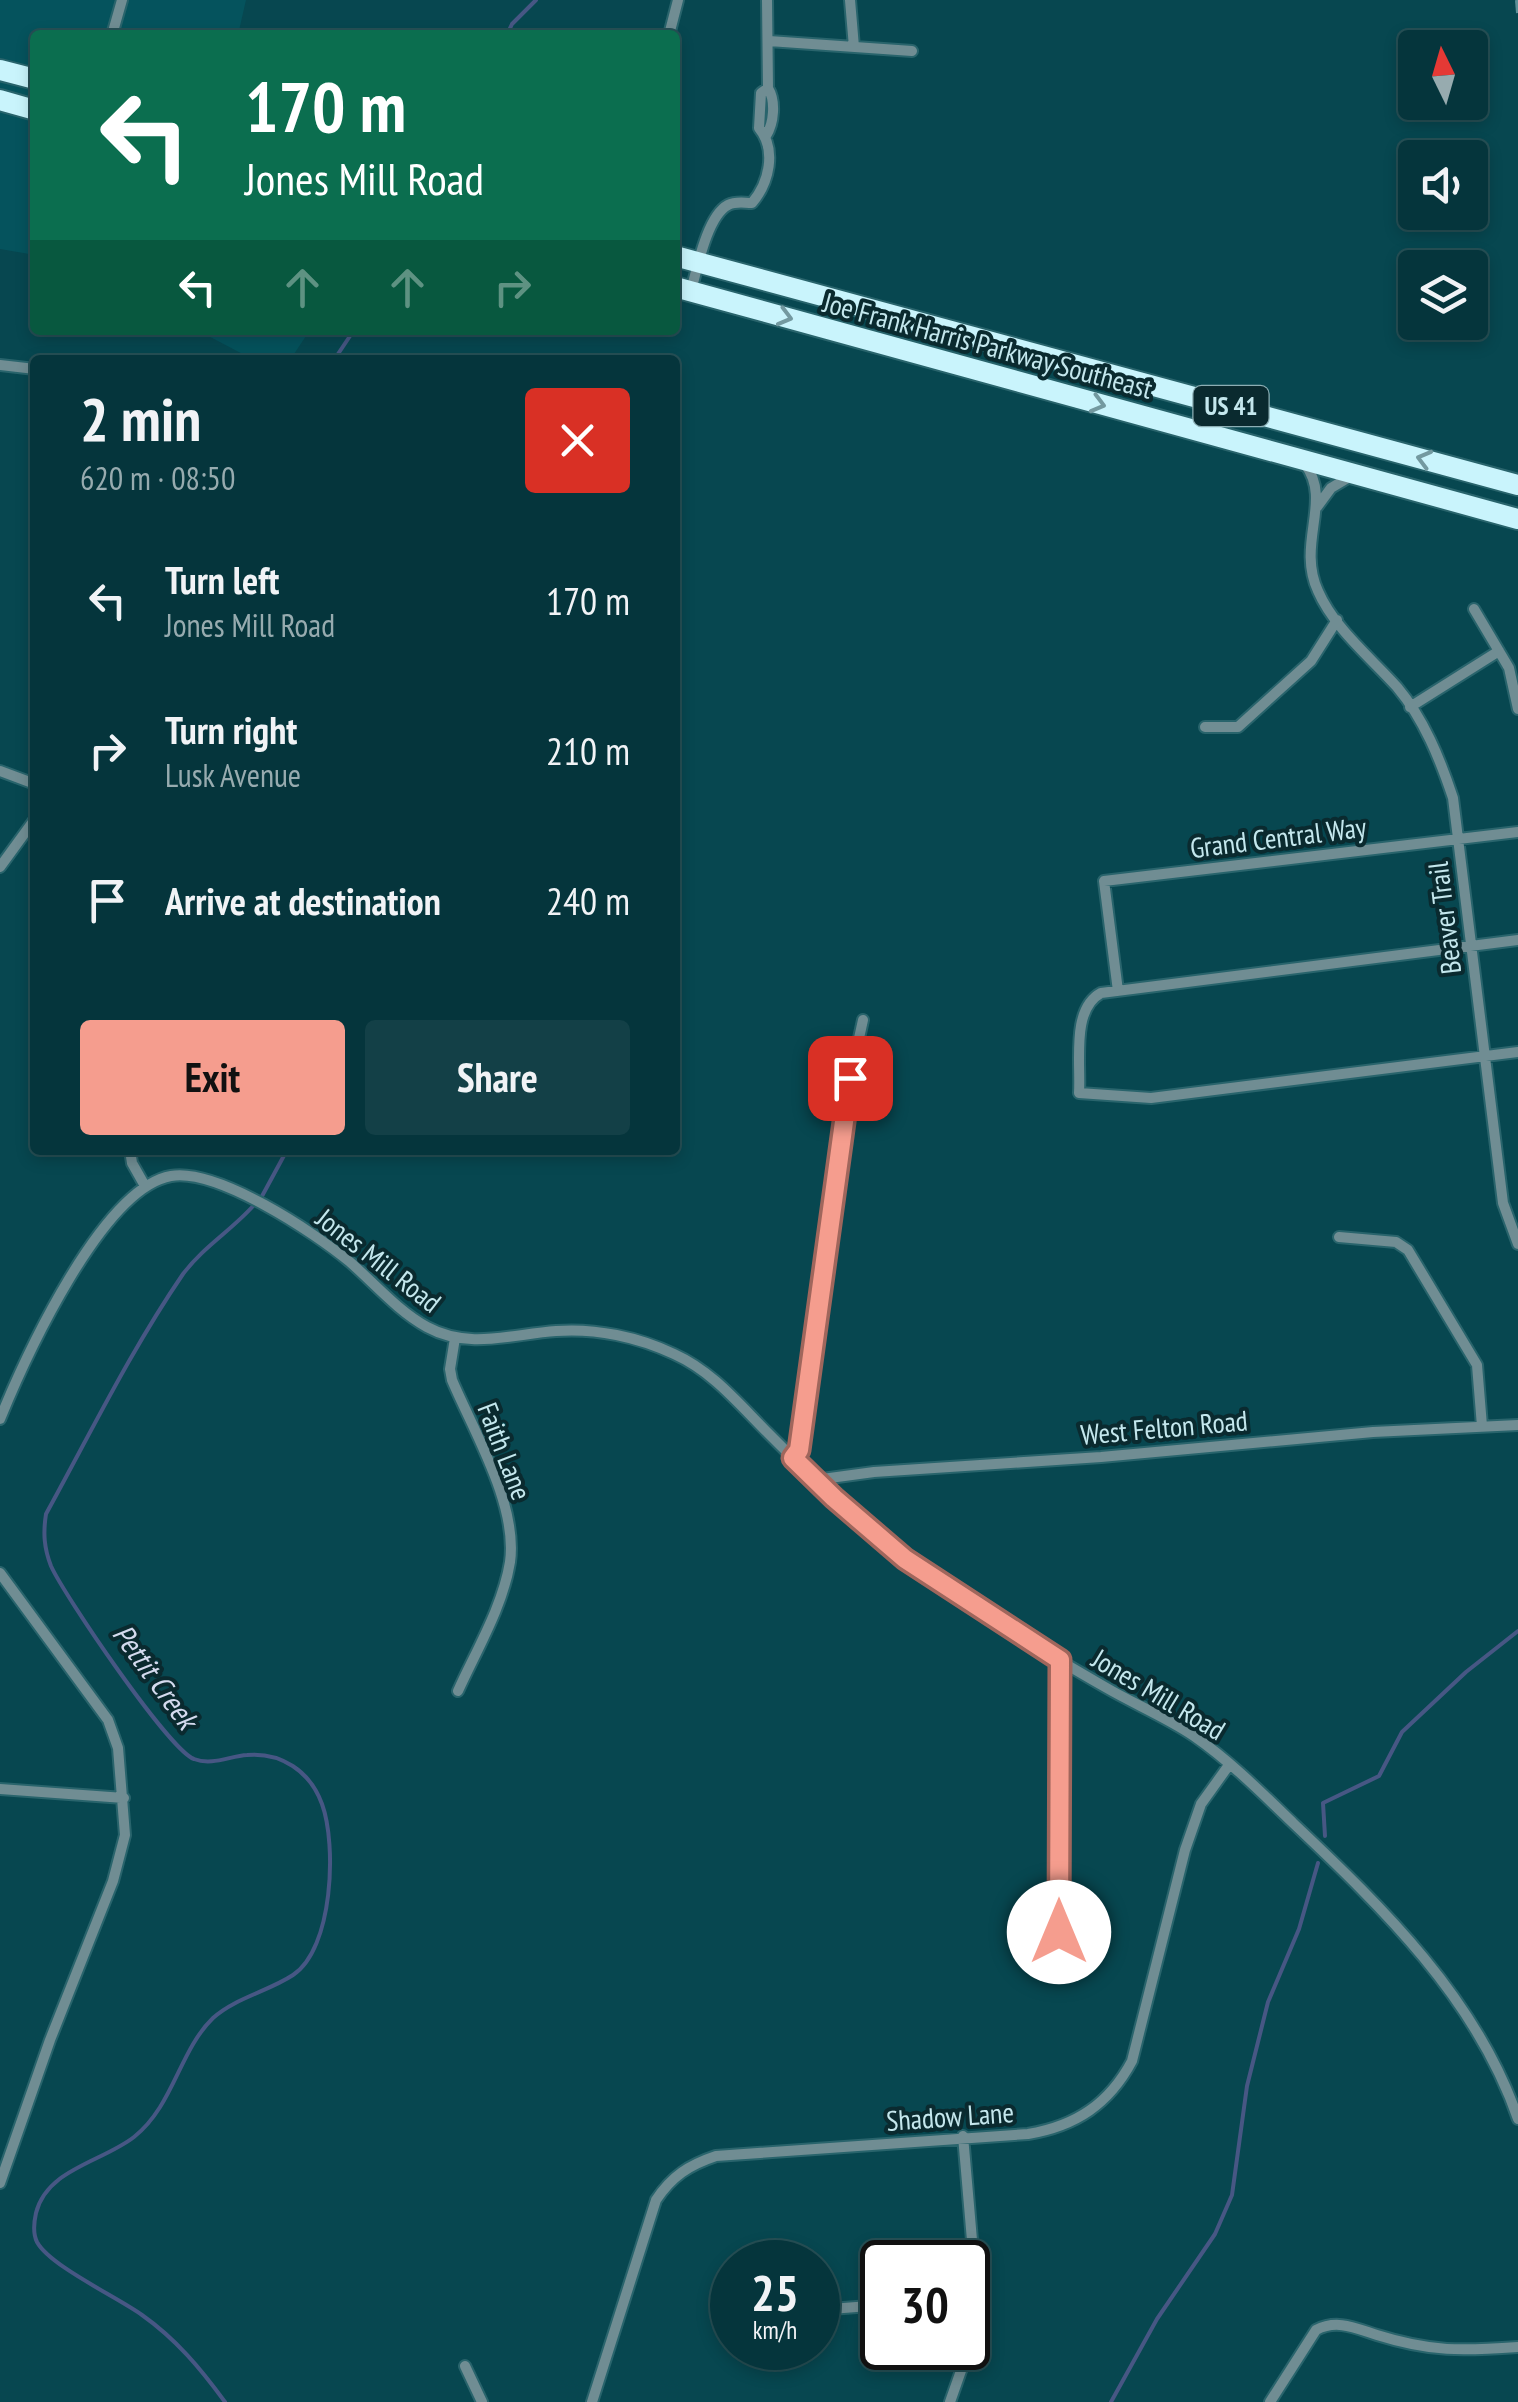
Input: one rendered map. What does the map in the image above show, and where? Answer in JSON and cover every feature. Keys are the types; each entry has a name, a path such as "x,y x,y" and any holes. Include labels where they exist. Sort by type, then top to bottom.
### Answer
{"highway":[{"path":"0,70 30,81"},
{"path":"0,82 30,83"},
{"path":"0,100 30,109"},
{"name":"Joe Frank Harris Parkway Southeast","path":"680,257 1518,485"},
{"name":"Joe Frank Harris Parkway Southeast","path":"683,289 1518,519"}],"street":[{"path":"113,30 122,0"},
{"path":"669,30 678,0"},
{"path":"683,289 715,218 724,206 752,203 763,190 769,173 766,136 759,128 762,93 768,88 767,0"},
{"path":"850,0 854,47"},
{"path":"770,41 912,51"},
{"path":"0,366 30,369"},
{"name":"Beaver Trail","path":"1300,459 1316,483 1316,508 1309,538 1310,569 1318,594 1401,692 1438,753 1453,798 1502,1203 1518,1244"},
{"path":"1316,508 1336,483 1357,474"},
{"path":"1474,609 1509,668 1518,709"},
{"path":"1205,727 1238,726 1312,662 1337,620"},
{"path":"1410,707 1499,651"},
{"path":"0,772 30,782"},
{"path":"0,867 30,825"},
{"name":"Grand Central Way","path":"1118,991 1104,880 1518,832"},
{"path":"1518,940 1100,994 1085,1006 1080,1093 1151,1098 1518,1052"},
{"path":"793,1458 799,1450 844,1106 862,1020"},
{"path":"0,1419 30,1353 90,1248 114,1213 145,1186 131,1155"},
{"name":"Jones Mill Road","path":"145,1186 182,1175 204,1178 276,1212 325,1242 416,1321 455,1338 479,1340 574,1330 644,1342 706,1372 815,1480 905,1559 1060,1660 1193,1735 1229,1765 1344,1872 1438,1977 1492,2056 1518,2118"},
{"path":"1339,1237 1396,1242 1408,1250 1478,1364 1482,1426"},
{"name":"Faith Lane","path":"455,1338 452,1380 506,1505 510,1558 502,1592 458,1691"},
{"name":"West Felton Road","path":"815,1480 1374,1432 1518,1425"},
{"path":"0,1573 108,1720 118,1748 125,1835 113,1880 50,2040 0,2183"},
{"path":"1059,1932 1060,1660"},
{"name":"Shadow Lane","path":"592,2402 656,2200 676,2175 696,2162 716,2156 1056,2130 1094,2110 1123,2078 1142,2029 1200,1804 1229,1765"},
{"path":"0,1788 124,1798"},
{"path":"964,2136 969,2240"},
{"path":"1270,2402 1316,2330 1328,2324 1436,2350 1518,2348"},
{"path":"465,2366 482,2402"},
{"path":"950,2402 961,2370"}],"shaded area":[{"path":"0,0 246,0 239,30 30,30 30,254 0,249"},
{"path":"206,335 307,335 293,355 244,355"}],"waterway":[{"name":"Pettit Creek","path":"509,30 536,0"},
{"name":"Pettit Creek","path":"337,355 351,335"},
{"name":"Pettit Creek","path":"261,1198 284,1155"},
{"name":"Pettit Creek","path":"225,2402 166,2334 44,2251 36,2239 35,2217 42,2198 63,2176 121,2146 147,2124 168,2094 201,2031 213,2018 293,1975 306,1962 317,1943 328,1895 327,1822 310,1782 283,1760 259,1755 201,1761 181,1749 118,1670 60,1582 47,1553 45,1528 46,1514 164,1303 191,1264 254,1205"},
{"path":"1325,1836 1323,1803 1379,1776 1402,1732 1466,1672 1518,1631"},
{"path":"1111,2402 1157,2319 1215,2234 1232,2195 1247,2086 1268,2002 1299,1929 1318,1863"}],"railway":[{"path":"1517,0 1518,13"}],"route":[{"path":"850,1078 799,1450 793,1458 905,1559 1060,1660 1059,1932"}]}
